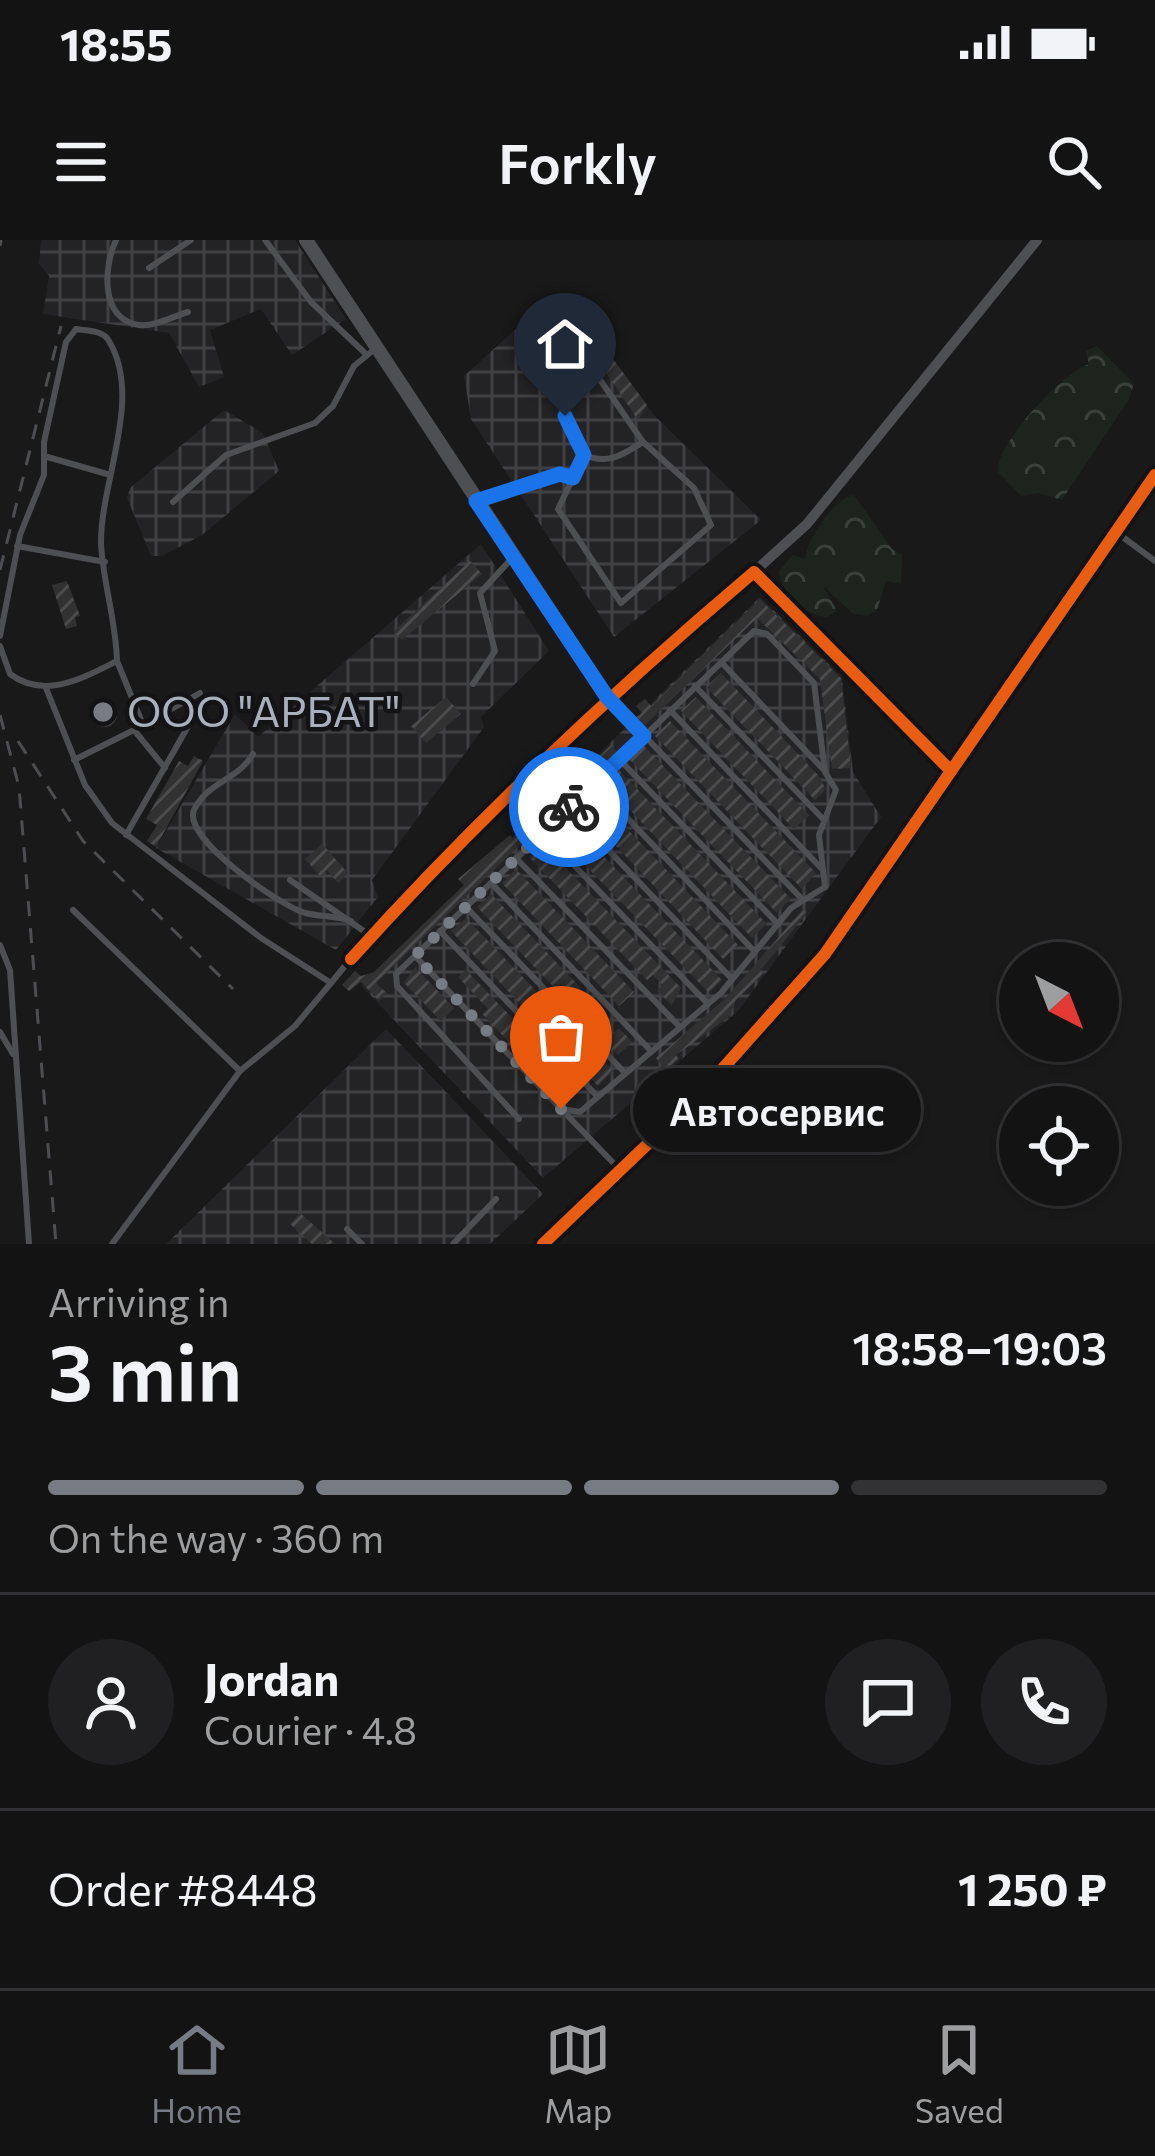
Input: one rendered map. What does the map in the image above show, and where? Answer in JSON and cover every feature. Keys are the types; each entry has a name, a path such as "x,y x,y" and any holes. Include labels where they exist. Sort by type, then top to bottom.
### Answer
{"street":[{"path":"306,240 372,351 607,697"},
{"path":"351,958 468,831 607,697 807,524 1037,240"},
{"path":"543,1244 621,1171 804,979 1155,475"},
{"path":"754,572 927,753 951,771"}],"lane":[{"path":"116,240 106,282 109,297 124,317 143,325 188,312"},
{"path":"149,268 191,240"},
{"path":"173,502 226,455 315,423 372,351 311,302 266,240"},
{"path":"0,636 17,546 40,492 66,342 76,329 100,332 109,340 121,388 106,474 105,562 117,619 117,661 143,724"},
{"path":"570,353 583,355 643,442 694,488 712,525 621,603 558,509 584,455 546,377 570,353"},
{"path":"584,455 611,460 643,442"},
{"path":"44,456 106,474"},
{"path":"476,501 560,474 573,478"},
{"path":"1116,532 1155,561"},
{"path":"17,546 105,562"},
{"path":"473,684 495,651 480,593 513,557"},
{"path":"519,1119 397,986 395,974 759,630 812,679 825,772"},
{"path":"0,646 10,674 46,688 78,681 117,661"},
{"path":"561,1109 574,1114 707,1004 801,898 821,891 825,872 819,843 836,790 825,772 721,662"},
{"path":"695,686 824,820"},
{"path":"46,688 91,796 126,835 261,938 331,983"},
{"path":"74,760 200,693"},
{"path":"607,697 801,898"},
{"path":"670,710 825,872"},
{"path":"126,835 190,723"},
{"path":"134,730 165,768"},
{"path":"253,754 242,770 205,792 194,811 194,830 226,862 296,909 350,921"},
{"path":"620,759 778,924"},
{"path":"594,783 755,952"},
{"path":"568,808 733,980"},
{"path":"543,832 707,1004"},
{"path":"517,858 679,1025"},
{"path":"290,880 371,936"},
{"path":"491,883 649,1049"},
{"path":"466,907 624,1072"},
{"path":"73,910 240,1071"},
{"path":"440,931 597,1096"},
{"path":"0,945 10,970 29,1244"},
{"path":"415,956 621,1171"},
{"path":"112,1244 240,1071 295,1026 351,958"},
{"path":"0,1032 17,1065"},
{"path":"452,1244 496,1199"},
{"path":"347,1229 362,1244"}],"shaded area":[{"path":"41,240 295,240 346,319 292,355 261,309 210,330 224,377 199,387 169,333 43,314 49,276 39,264"},
{"path":"576,307 590,312 609,338 601,345 654,415 761,520 614,637 471,419 464,376 537,310 555,324"},
{"path":"224,410 263,433 279,471 202,535 162,556 151,556 127,498 130,488"},
{"path":"481,544 549,651 481,717 484,727 372,880 378,897 336,950 156,848 235,714 258,737"},
{"path":"760,597 842,677 853,772 881,817 738,1011 543,1178 361,985"},
{"path":"386,1029 543,1194 490,1244 166,1244"}],"green space":[{"path":"1097,346 1134,384 1128,401 1062,500 1038,493 1021,496 998,472 1007,445 1047,395 1089,364 1086,351"},
{"path":"854,495 892,549 902,555 901,584 886,581 877,610 867,616 852,613 823,586 837,611 827,617 818,615 789,595 779,571 793,555 805,559 823,521"}],"building":[{"path":"577,310 647,405 638,420 568,316"},
{"path":"470,561 482,574 402,640 394,631"},
{"path":"67,581 80,616 75,617 77,626 66,629 52,585"},
{"path":"760,599 841,678 851,768 832,769 820,679 757,618 645,725 637,717 642,713 636,706 645,699 651,706"},
{"path":"721,673 818,775 826,789 815,800 706,687"},
{"path":"446,697 461,714 426,743 411,726"},
{"path":"696,697 809,815 794,829 681,711"},
{"path":"104,701 117,714 104,727 91,714"},
{"path":"670,721 816,873 802,889 655,736"},
{"path":"611,745 617,752 376,983 387,993 379,1001 361,982 349,991 342,985 355,971 361,976 374,972 464,885 458,879 510,835 513,838"},
{"path":"644,746 791,899 777,913 630,760"},
{"path":"194,756 203,761 156,847 147,841 157,825 146,819 179,761 188,766"},
{"path":"619,770 767,924 752,938 605,784"},
{"path":"594,794 738,945 723,959 580,808"},
{"path":"568,819 722,980 709,993 554,833"},
{"path":"322,844 348,873 338,883 327,870 320,876 305,859"},
{"path":"543,844 681,988 672,1005 657,991 663,985 653,975 647,980 529,857"},
{"path":"516,869 634,992 619,1006 502,883"},
{"path":"491,894 581,988 567,1001 477,907"},
{"path":"803,909 807,913 760,971 763,974 736,1000 729,1017 676,1055 679,1059 666,1070 656,1058 726,998"},
{"path":"466,918 613,1071 598,1086 451,931"},
{"path":"415,967 454,1008 441,1021 404,983"},
{"path":"466,970 565,1073 551,1086 482,1014 488,1009 458,977"},
{"path":"592,1000 608,1017 601,1023 612,1034 619,1028 632,1042 618,1055 579,1014"},
{"path":"300,1213 335,1244 312,1244 290,1224"}],"railway":[{"path":"0,246 1,240"},
{"path":"0,570 61,326"},
{"path":"0,715 19,787 56,1244"},
{"path":"18,741 83,841 233,989"}],"cycle path":[{"path":"543,1244 700,1094 825,954 1155,475"},
{"path":"351,959 546,758 754,572 951,771"}],"way so far":[{"path":"561,1109 415,956 569,807"}],"place":[{"name":"ООО \"АРБАТ\"","path":"103,712"},
{"name":"Автосервис","path":"561,1109"}],"route":[{"path":"565,416 584,455 573,478 560,474 476,501 607,697 644,736 569,807"}]}
